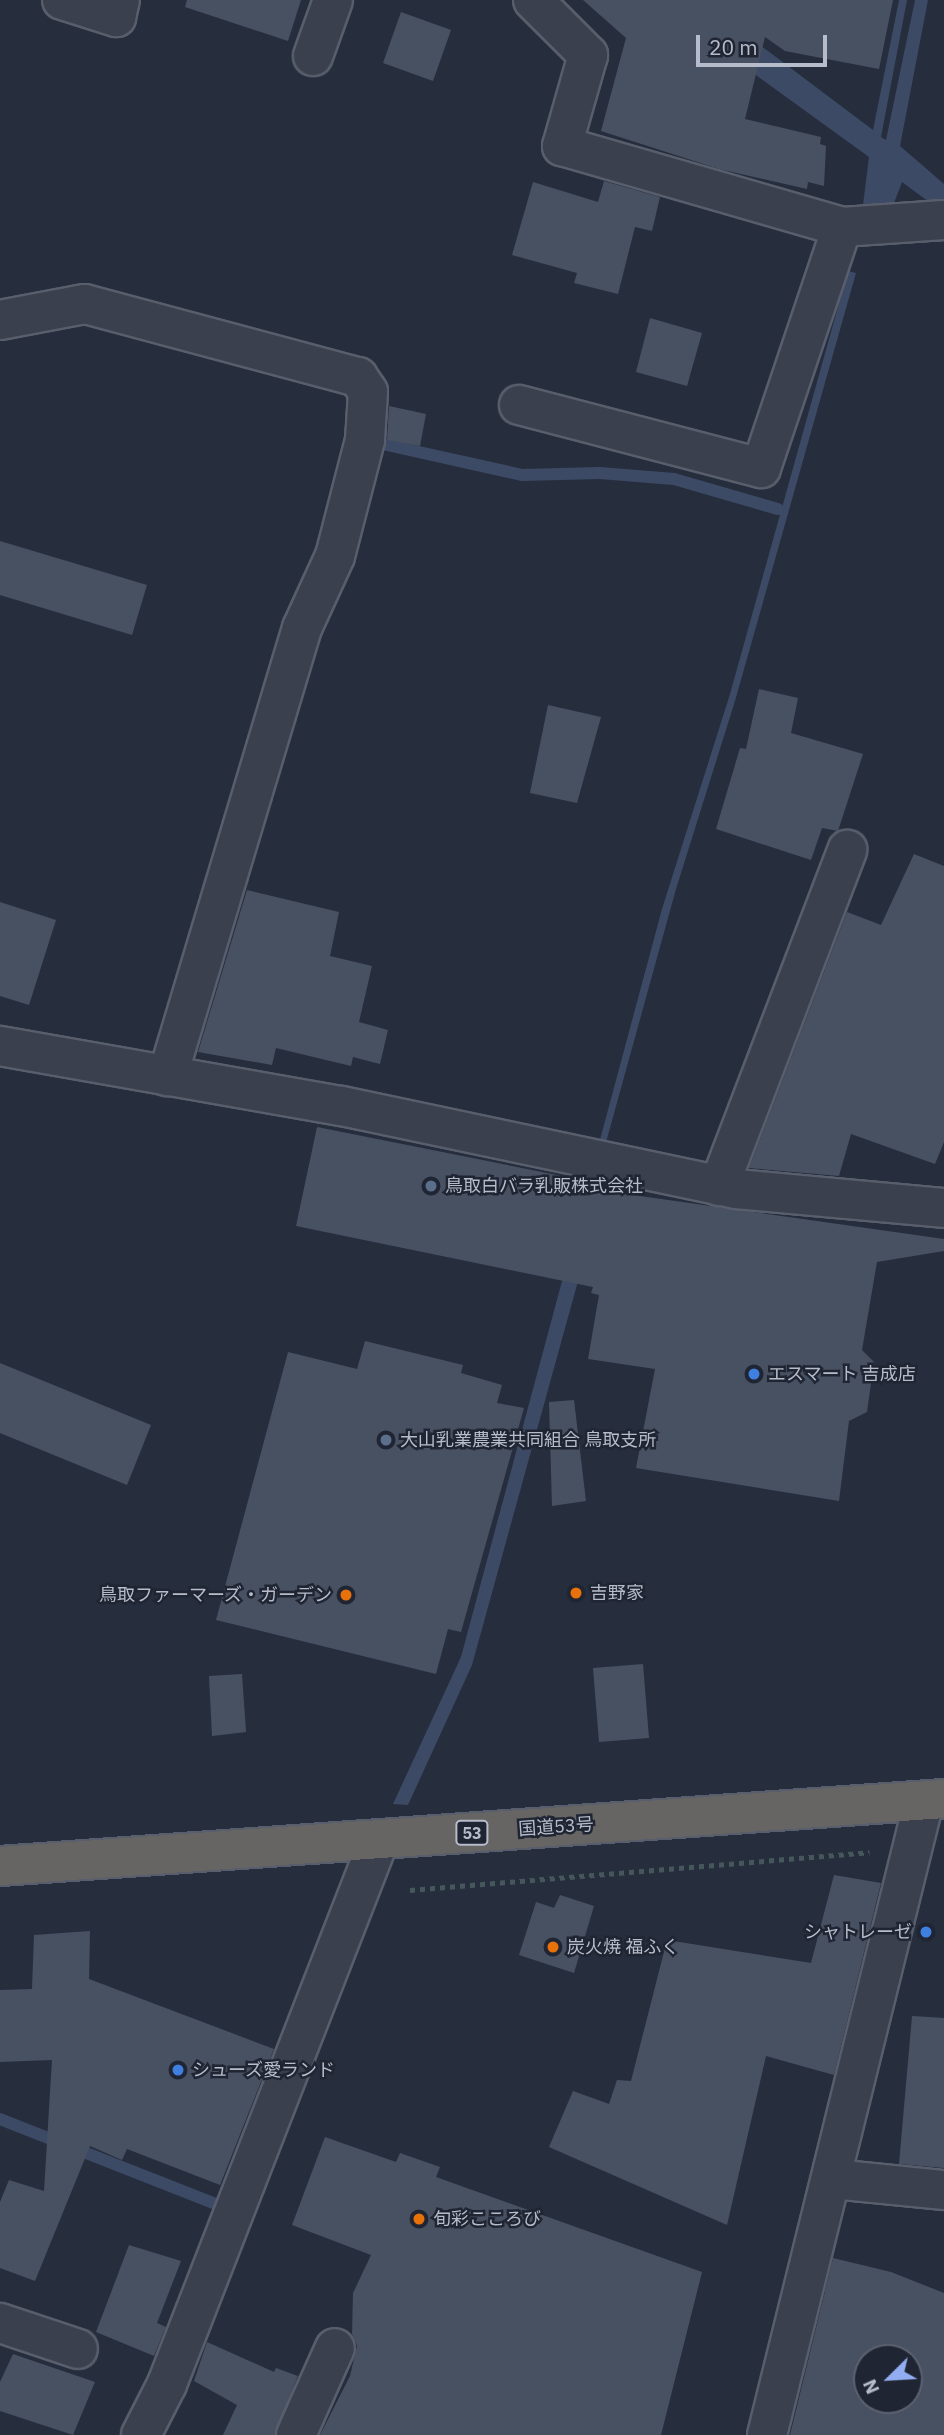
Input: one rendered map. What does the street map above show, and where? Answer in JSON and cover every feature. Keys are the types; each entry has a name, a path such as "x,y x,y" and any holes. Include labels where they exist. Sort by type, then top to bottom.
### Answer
{"highway":[{"name":"国道53号","path":"0,1866 934,1800"}],"street":[{"path":"62,0 116,17 120,0"},
{"path":"313,56 333,0"},
{"path":"533,0 588,55 562,146 842,227 944,220"},
{"path":"519,405 761,468 842,227"},
{"path":"0,320 85,304 358,377 368,392 365,440 335,556 302,628 168,1076"},
{"path":"719,1186 847,850"},
{"path":"0,1046 342,1107 719,1186 944,1208"},
{"path":"767,2435 934,1800"},
{"path":"141,2435 167,2384 379,1840"},
{"path":"833,2179 944,2190"},
{"path":"0,2323 78,2349"},
{"path":"296,2435 335,2348"}],"path":[{"path":"410,1889 880,1851"}],"water":[{"path":"700,0 873,130 899,0 907,0 881,137 886,140 915,0 928,0 900,146 944,184 944,213 902,182 894,203 863,205 869,157 749,70"},
{"path":"848,271 856,273 735,701 676,889 605,1146 604,1187 472,1665 408,1805 393,1804 461,1657 662,909 730,694"}],"building":[{"path":"187,0 301,0 288,41 185,7"},
{"path":"583,0 893,0 879,69 785,51 765,37 745,119 821,137 820,144 826,146 824,186 808,182 807,189 719,169 601,131 626,38"},
{"path":"401,12 451,30 433,81 383,63"},
{"path":"604,181 660,197 652,231 635,227 618,294 574,283 577,273 512,255 533,182 598,202"},
{"path":"650,318 702,333 687,386 636,372"},
{"path":"389,406 426,414 420,446 387,440"},
{"path":"0,541 147,585 132,635 0,595"},
{"path":"759,689 798,698 791,733 863,754 838,831 822,828 811,860 716,829 740,748 746,749"},
{"path":"548,705 601,717 577,803 530,793"},
{"path":"914,854 944,866 944,1142 935,1164 851,1134 839,1176 749,1168 847,912 881,925"},
{"path":"247,890 339,912 330,956 372,966 359,1022 388,1030 380,1064 353,1057 351,1066 276,1048 272,1065 198,1052"},
{"path":"0,902 56,920 29,1005 0,996"},
{"path":"317,1127 577,1179 576,1187 944,1239 944,1251 877,1262 862,1350 874,1362 867,1412 849,1421 839,1501 636,1468 655,1369 588,1359 599,1295 591,1293 593,1287 296,1226"},
{"path":"365,1341 463,1365 461,1373 502,1385 497,1403 524,1408 461,1632 448,1629 436,1674 216,1620 288,1352 357,1369"},
{"path":"0,1363 151,1425 127,1485 0,1433"},
{"path":"574,1400 586,1501 552,1506 549,1402"},
{"path":"643,1664 649,1738 599,1742 593,1668"},
{"path":"242,1674 246,1732 212,1736 209,1676"},
{"path":"834,1875 881,1883 834,2075 766,2056 727,2225 549,2147 573,2091 609,2104 617,2080 631,2081 667,1940 811,1963"},
{"path":"560,1895 594,1906 574,1973 519,1955 536,1902 554,1908"},
{"path":"90,1931 89,1979 274,2049 220,2185 127,2149 122,2160 90,2146 35,2281 0,2268 0,2202 9,2180 44,2191 52,2060 0,2062 0,1990 32,1989 34,1935"},
{"path":"912,2016 944,2018 944,2168 899,2164"},
{"path":"325,2137 396,2162 400,2153 440,2167 436,2177 702,2272 661,2435 320,2435 350,2376 357,2346 352,2334 353,2293 371,2255 292,2225"},
{"path":"129,2245 181,2261 157,2323 166,2327 154,2356 96,2332"},
{"path":"833,2258 891,2272 944,2293 944,2435 790,2435"},
{"path":"207,2342 274,2372 276,2368 298,2376 275,2435 223,2435 237,2405 194,2381"},
{"path":"13,2354 95,2382 73,2435 0,2411 0,2382"}],"waterway":[{"path":"378,435 378,443 522,475 600,473 674,479 778,509"},
{"path":"0,2119 221,2206"}],"place":[{"name":"鳥取白バラ乳販株式会社","path":"431,1186"},
{"name":"エスマート 吉成店","path":"754,1374"},
{"name":"大山乳業農業共同組合 鳥取支所","path":"386,1440"},
{"name":"吉野家","path":"576,1593"},
{"name":"鳥取ファーマーズ・ガーデン","path":"346,1595"},
{"name":"シャトレーゼ","path":"926,1932"},
{"name":"炭火焼 福ふく","path":"553,1947"},
{"name":"シューズ愛ランド","path":"178,2070"},
{"name":"旬彩こころび","path":"419,2219"}]}
